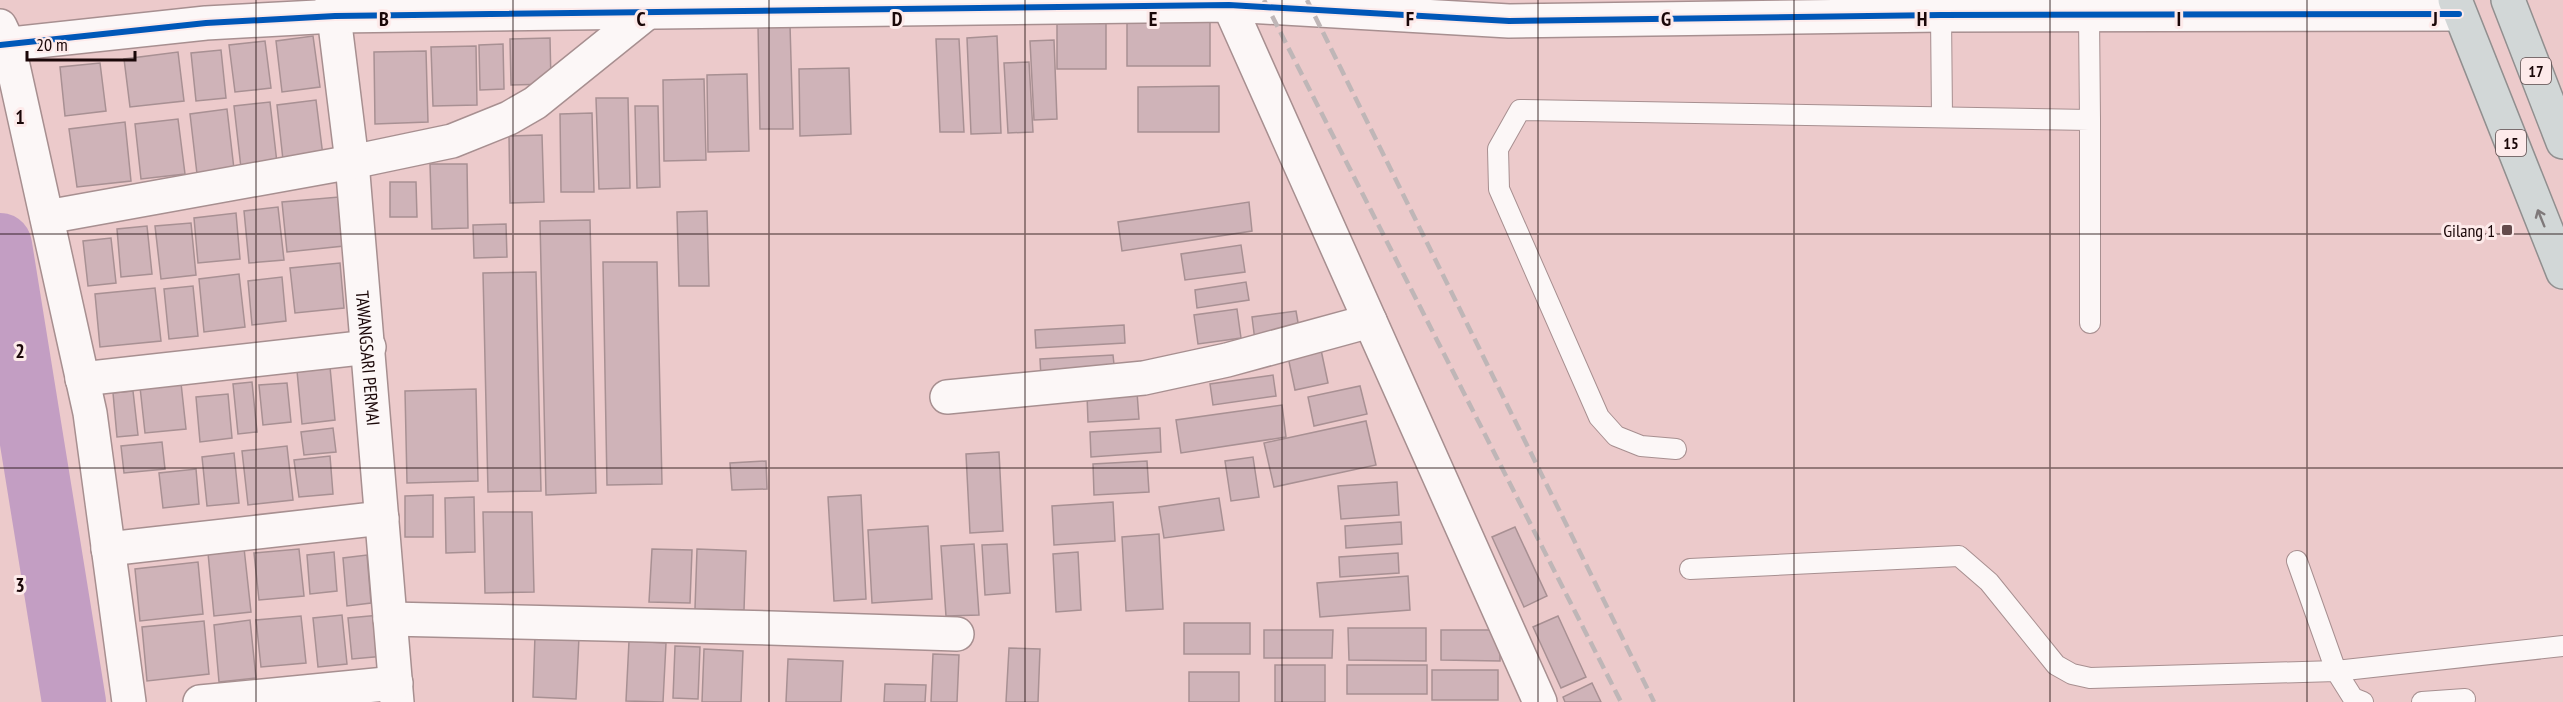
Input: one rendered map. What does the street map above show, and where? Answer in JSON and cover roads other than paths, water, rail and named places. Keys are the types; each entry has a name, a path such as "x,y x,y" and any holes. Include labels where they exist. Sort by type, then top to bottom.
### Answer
{"highway":[{"name":"17","path":"2508,0 2563,141"},
{"name":"15","path":"2457,7 2563,272"}],"street":[{"path":"1228,5 1540,702"},
{"path":"129,702 90,413 47,217 3,38 201,12 334,8 648,12 1228,5 2089,15 2457,7"},
{"name":"TAWANGSARI PERMAI","path":"334,8 352,162 369,347 396,693"},
{"path":"47,217 352,162 452,141 509,118 535,103 648,12"},
{"path":"947,397 1144,378 1227,360 1370,321"},
{"path":"82,379 369,347"},
{"path":"108,549 382,518"},
{"path":"390,619 957,634"},
{"path":"200,702 396,693"}],"lane":[{"path":"1941,15 1942,117"},
{"path":"2089,15 2090,322"},
{"path":"1676,449 1641,446 1616,436 1599,417 1499,189 1498,149 1520,110 2090,120"},
{"path":"1690,569 1959,556 1989,582 2056,665 2072,674 2090,678 2336,670 2563,646"},
{"path":"2297,561 2336,670 2353,698 2363,702"},
{"path":"2422,702 2465,699"}],"waterway":[{"path":"0,245 74,702"}],"railway":[{"path":"1264,0 1621,702"},
{"path":"1307,0 1654,702"}],"place":[{"name":"Gilang 1","path":"2507,230"}]}
